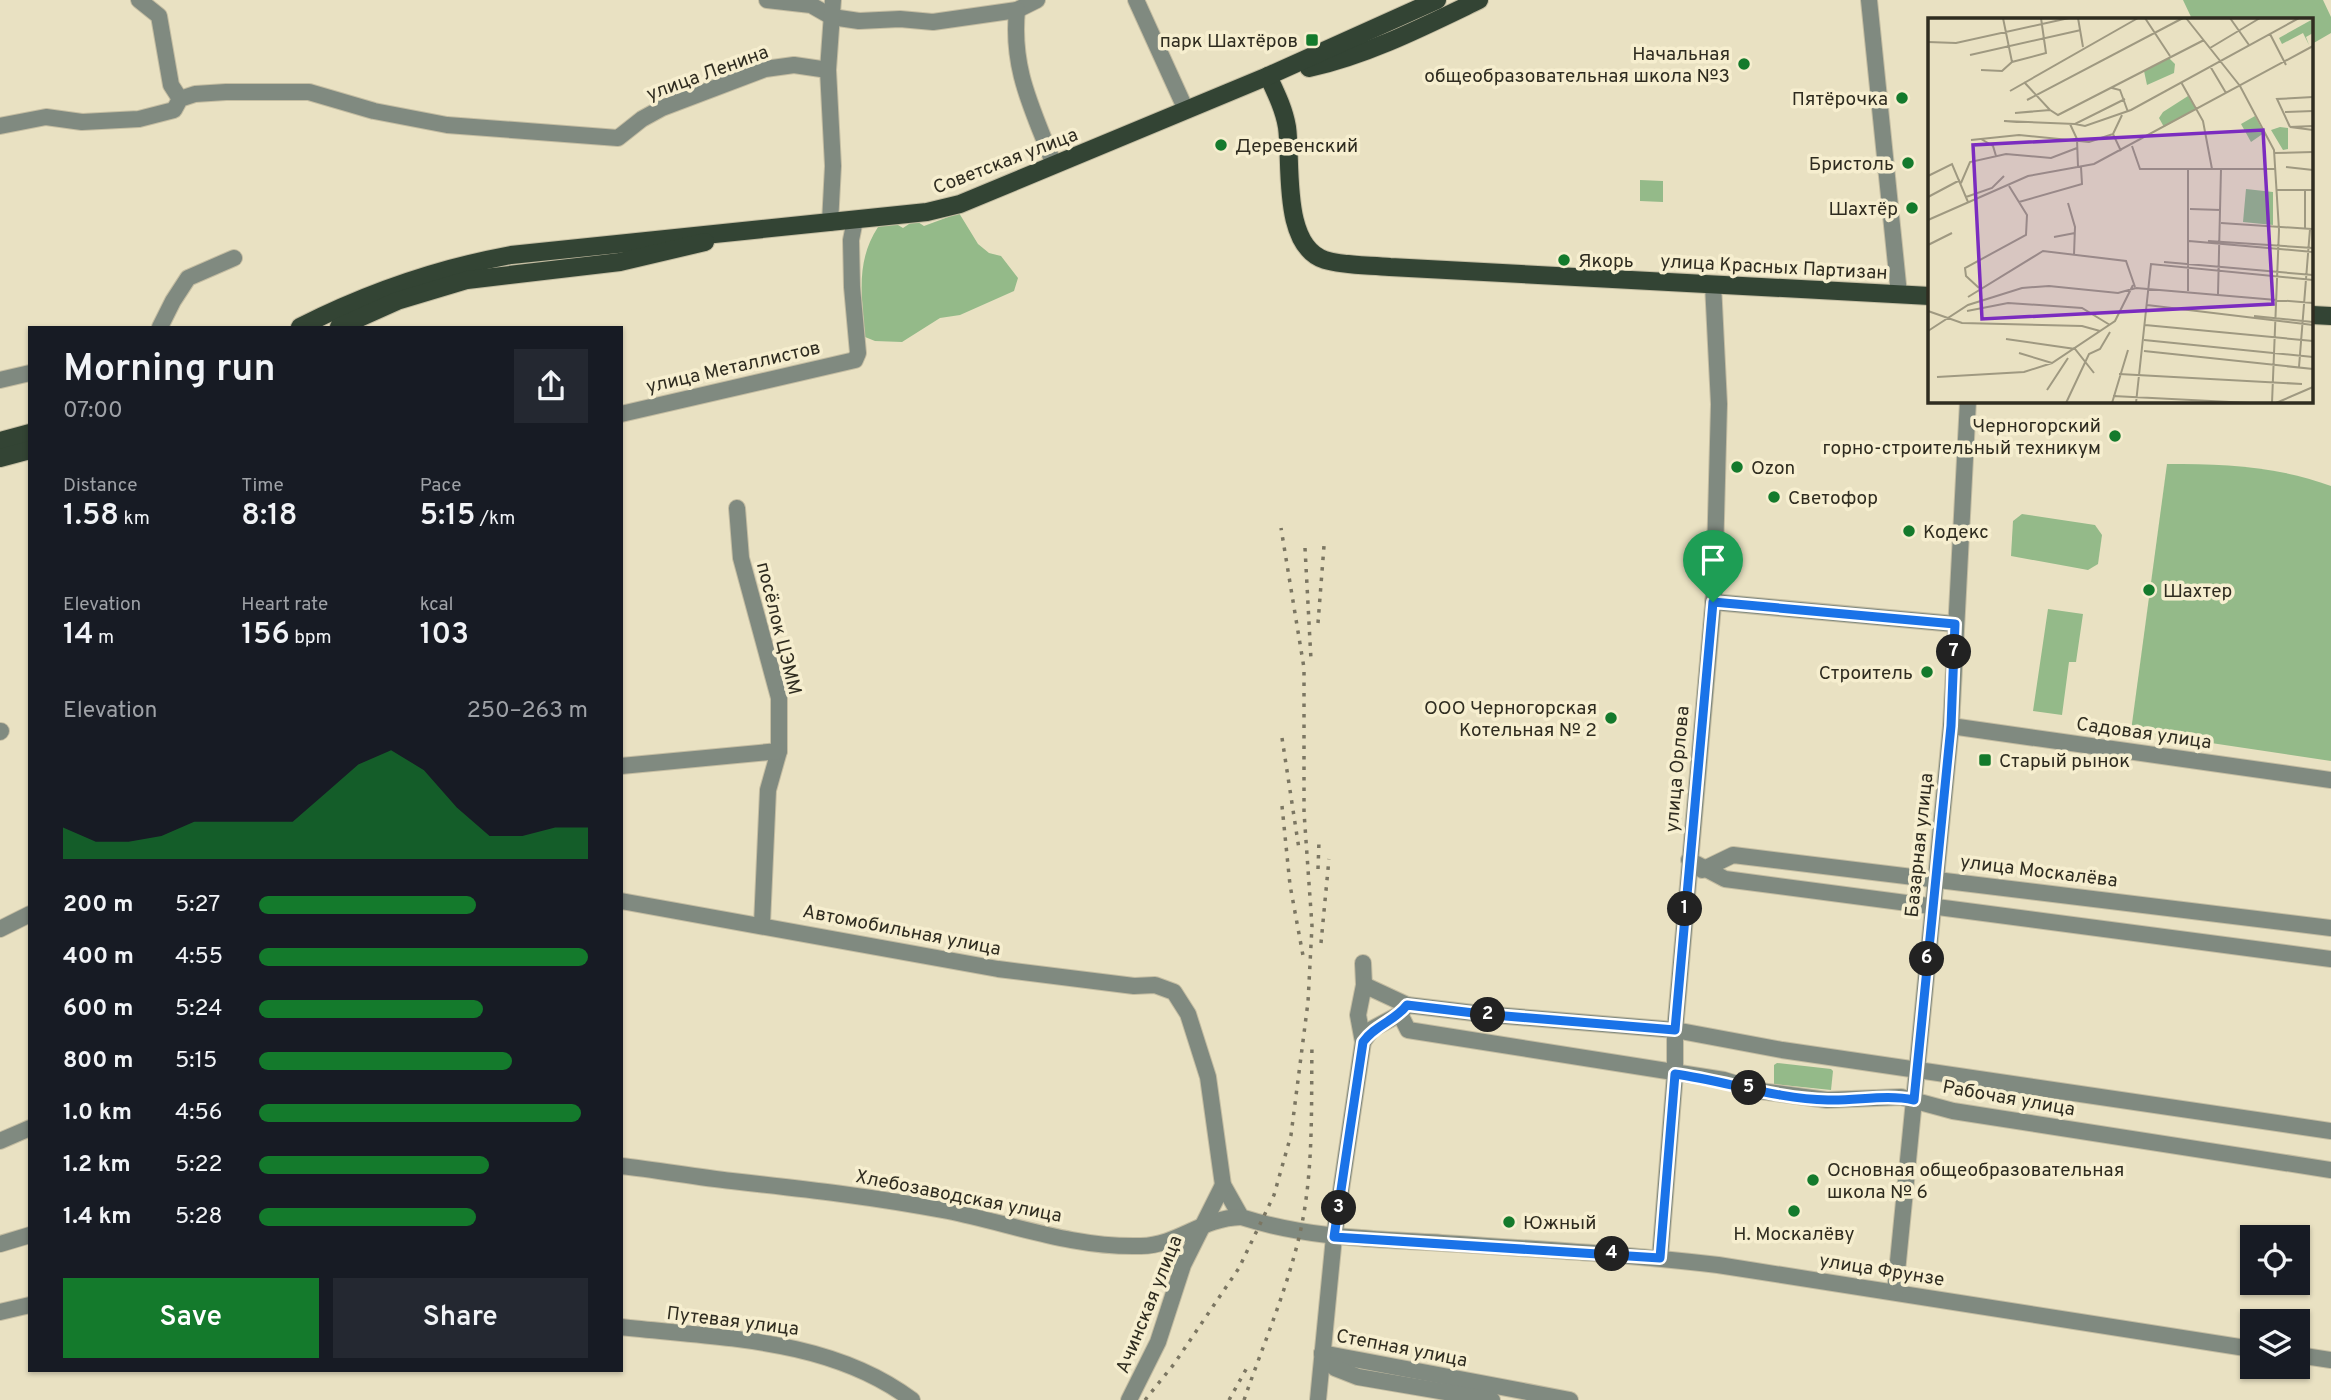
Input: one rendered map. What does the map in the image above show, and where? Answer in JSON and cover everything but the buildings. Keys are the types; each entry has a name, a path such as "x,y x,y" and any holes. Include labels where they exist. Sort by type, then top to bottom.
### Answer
{"main road":[{"name":"Советская улица","path":"308,326 333,323 370,293 454,266 512,255 927,212 960,204 1268,76 1437,0"},
{"name":"Советская улица","path":"1268,76 1337,61 1427,25 1479,0"},
{"name":"улица Красных Партизан","path":"1268,76 1281,103 1287,128 1292,204 1297,228 1308,250 1324,259 1390,267 1928,296"},
{"path":"0,440 28,433"},
{"path":"0,458 28,451"}],"street":[{"path":"0,127 46,117 82,122 139,118 174,110 180,99 171,85 159,16 139,0"},
{"path":"767,0 811,5 832,17 933,22 1017,10 1037,0"},
{"path":"830,223 833,166 828,70 834,0"},
{"path":"1136,0 1185,110"},
{"path":"1869,0 1899,294"},
{"path":"1017,10 1014,41 1016,64 1054,165"},
{"name":"улица Ленина","path":"180,99 195,94 309,92 374,111 447,125 618,138 642,119 765,69 794,65 828,70"},
{"name":"улица Металлистов","path":"623,414 855,360 858,354 851,240 855,220"},
{"path":"160,326 188,278 234,258"},
{"name":"улица Орлова","path":"1660,1258 1675,1074 1675,1030 1713,602 1719,404 1713,284"},
{"path":"0,380 28,373"},
{"name":"Базарная улица","path":"1895,1292 1951,726 1968,402"},
{"name":"посёлок ЦЭММ","path":"737,508 741,558 779,698 779,751 768,790 762,924"},
{"path":"1713,602 1955,624"},
{"name":"Садовая улица","path":"1951,726 2331,780"},
{"path":"623,766 779,751"},
{"name":"улица Москалёва","path":"1702,870 1733,855 2331,928"},
{"path":"1689,860 1702,870 1725,879 1933,909 2331,959"},
{"name":"Автомобильная улица","path":"623,901 762,924 998,970 1134,986 1154,985 1174,992 1188,1014 1208,1077 1223,1185"},
{"path":"0,929 28,915"},
{"path":"1318,1400 1334,1237 1363,1042 1358,1016 1364,985 1363,963"},
{"path":"1363,1042 1372,1029 1404,1009 1364,985"},
{"name":"Рабочая улица","path":"2331,1131 1675,1030 1404,1009 1408,1031 1724,1080 1759,1091 1827,1100 1901,1097 1953,1111 2331,1170"},
{"path":"0,1141 28,1129"},
{"name":"Хлебозаводская улица","path":"623,1166 832,1192 950,1211 1014,1228 1095,1244 1158,1244 1176,1239 1220,1218 1241,1217"},
{"path":"1223,1185 1241,1217"},
{"name":"Ачинская улица","path":"1129,1400 1158,1342 1183,1265 1223,1185"},
{"name":"улица Фрунзе","path":"1241,1217 1289,1231 1334,1237 1660,1258 2240,1347"},
{"path":"0,1244 28,1236"},
{"path":"0,1312 28,1305"},
{"name":"Путевая улица","path":"623,1327 804,1349 887,1382 912,1400"},
{"name":"Степная улица","path":"1322,1353 1335,1368 1358,1377 1492,1400"},
{"name":"Степная улица","path":"1322,1353 1570,1400"},
{"path":"2310,1357 2331,1360"}],"green space":[{"path":"2183,0 2323,0 2331,17 2331,33 2314,43 2314,18 2192,18"},
{"path":"1640,180 1663,181 1663,202 1640,201"},
{"path":"959,213 978,244 989,253 1001,256 1018,278 1014,291 960,315 940,318 902,342 875,341 865,337 863,267 866,253 878,227 893,222 903,228 915,220 924,226"},
{"path":"2167,464 2270,470 2331,486 2331,761 2131,731"},
{"path":"2022,514 2095,525 2102,535 2098,564 2088,570 2011,556 2013,521"},
{"path":"2048,609 2083,614 2076,662 2069,662 2062,715 2033,711"},
{"path":"1777,1063 1831,1069 1831,1090 1774,1084 1774,1065"}],"railway":[{"path":"1145,1400 1174,1364 1239,1268 1274,1195 1291,1135 1308,1002 1312,926 1304,812 1304,668 1281,528"},
{"path":"1318,623 1324,546"},
{"path":"1305,548 1311,660"},
{"path":"1282,738 1299,849"},
{"path":"1282,806 1290,885 1304,961"},
{"path":"1318,869 1319,841"},
{"path":"1321,943 1329,859"},
{"path":"1244,1400 1300,1233 1308,1186 1312,1043"},
{"path":"1229,1400 1249,1364"}],"place":[{"name":"парк Шахтёров","path":"1312,40"},
{"name":"Начальная общеобразовательная школа №3","path":"1744,64"},
{"name":"Пятёрочка","path":"1902,98"},
{"name":"Деревенский","path":"1221,145"},
{"name":"Бристоль","path":"1908,163"},
{"name":"Шахтёр","path":"1912,208"},
{"name":"Якорь","path":"1564,260"},
{"name":"Черногорский горно-строительный техникум","path":"2115,436"},
{"name":"Ozon","path":"1737,467"},
{"name":"Светофор","path":"1774,497"},
{"name":"Кодекс","path":"1909,531"},
{"name":"Шахтер","path":"2149,590"},
{"name":"Строитель","path":"1927,672"},
{"name":"ООО Черногорская Котельная № 2","path":"1611,718"},
{"name":"Старый рынок","path":"1985,760"},
{"name":"Основная общеобразовательная школа № 6","path":"1813,1180"},
{"name":"Н. Москалёву","path":"1794,1211"},
{"name":"Южный","path":"1509,1222"}],"route":[{"path":"1713,602 1955,624 1951,726 1914,1100 1901,1097 1827,1100 1759,1091 1724,1080 1675,1074 1660,1258 1334,1237 1363,1042 1372,1029 1400,1014 1407,1005 1675,1030 1713,602"}]}
